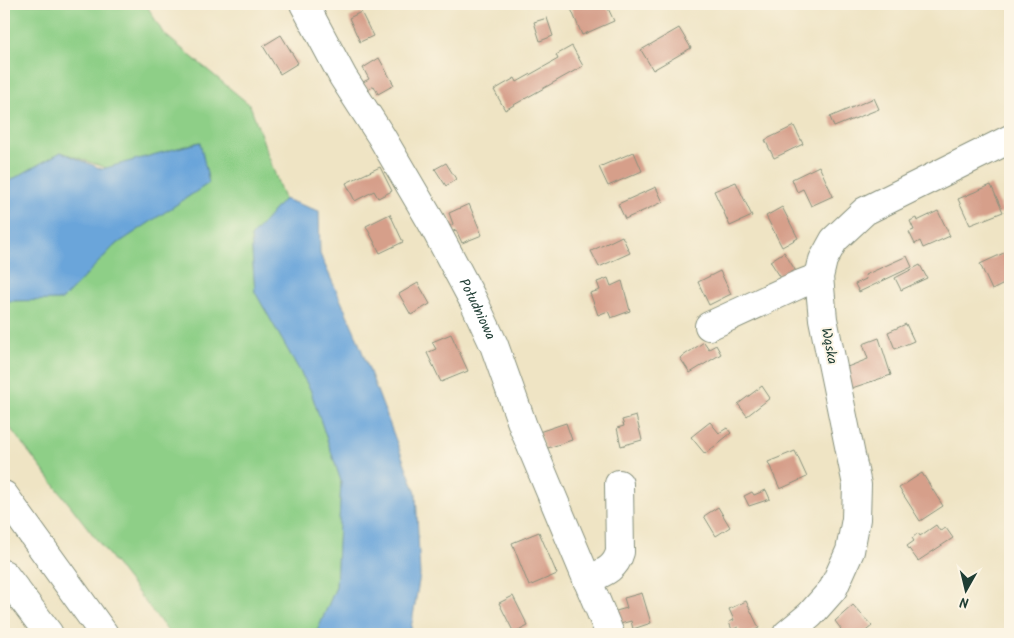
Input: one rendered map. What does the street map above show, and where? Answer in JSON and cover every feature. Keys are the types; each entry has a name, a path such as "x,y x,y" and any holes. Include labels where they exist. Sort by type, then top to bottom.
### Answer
{"street":[{"name":"Południowa","path":"304,4 343,77 381,136 432,223 473,300 494,345 524,429 587,580 603,631"},
{"name":"Wąska","path":"787,634 810,615 833,589 850,551 856,519 857,485 824,319 819,277 823,260 834,240 865,211 1010,139"},
{"path":"709,326 798,284 819,277"},
{"path":"587,580 610,570 618,559 620,552 619,484"},
{"path":"4,495 104,634"},
{"path":"4,574 49,634"}],"green space":[{"path":"4,4 146,4 163,33 250,105 284,199 251,237 255,292 310,389 341,481 336,587 316,634 170,634 4,420 4,301 62,300 114,246 209,183 199,142 107,168 61,152 4,184"}],"water":[{"path":"200,142 209,183 114,246 62,300 4,301 4,184 61,152 102,169"},
{"path":"284,199 319,211 320,254 354,330 416,493 420,575 410,634 316,634 336,587 341,481 310,389 255,292 251,237"}],"building":[{"path":"569,4 606,4 614,21 582,35"},
{"path":"361,12 373,36 360,42 349,18"},
{"path":"547,18 553,36 540,41 534,22"},
{"path":"679,28 691,48 653,70 641,50"},
{"path":"281,35 298,63 280,74 263,46"},
{"path":"572,46 583,66 505,110 494,90 515,78 517,82 558,59 556,55"},
{"path":"379,58 394,85 378,94 374,86 368,90 363,82 369,79 363,68"},
{"path":"874,98 879,109 834,127 830,117"},
{"path":"794,126 803,144 774,158 765,140"},
{"path":"634,152 642,171 608,186 599,167"},
{"path":"446,163 456,179 446,186 435,169"},
{"path":"819,166 833,196 811,206 803,189 797,192 792,179"},
{"path":"380,167 392,191 378,198 374,191 355,201 346,183"},
{"path":"736,182 752,216 730,226 714,191"},
{"path":"991,185 1003,212 970,225 958,199"},
{"path":"656,187 663,202 625,219 618,204"},
{"path":"469,204 482,235 462,243 456,230 451,232 449,226 453,224 449,213"},
{"path":"782,207 798,238 782,247 766,216"},
{"path":"938,211 950,236 923,248 920,241 915,244 909,232 914,230 910,221 916,218 917,221"},
{"path":"390,214 403,242 380,253 366,226"},
{"path":"622,236 630,253 599,267 591,251"},
{"path":"784,252 797,273 783,281 770,261"},
{"path":"1006,252 1010,260 1010,281 992,290 980,264"},
{"path":"907,256 912,267 859,292 855,284 866,279 865,275"},
{"path":"920,265 927,278 901,290 895,278"},
{"path":"720,271 731,294 709,305 698,282"},
{"path":"608,278 611,286 622,281 630,311 611,318 608,311 598,315 590,293 600,290 597,282"},
{"path":"418,283 430,304 411,315 399,294"},
{"path":"906,324 914,341 895,349 888,332"},
{"path":"451,334 468,371 441,382 427,353 436,349 432,342"},
{"path":"879,338 891,375 849,389 842,369 868,359 863,344"},
{"path":"704,342 709,349 716,345 721,354 690,373 680,358"},
{"path":"762,386 770,398 747,416 738,404"},
{"path":"636,416 642,440 621,446 617,428 624,426 622,420"},
{"path":"710,422 719,433 727,428 731,433 705,454 691,437"},
{"path":"566,423 572,440 545,449 539,432"},
{"path":"795,451 807,477 780,489 768,462"},
{"path":"922,473 943,506 920,521 899,488"},
{"path":"766,490 770,499 749,506 744,496 752,492 754,495"},
{"path":"718,507 730,527 716,536 704,516"},
{"path":"936,525 940,531 946,528 953,538 918,561 907,546 914,541 912,538 918,533 920,536"},
{"path":"539,532 557,574 529,586 512,543"},
{"path":"642,593 651,623 633,629 631,621 620,624 616,611 627,608 624,598"},
{"path":"513,596 528,626 514,633 499,603"},
{"path":"746,601 759,628 747,634 741,634 738,627 732,630 729,622 734,620 729,609"},
{"path":"853,605 872,626 862,634 835,634 841,629 835,621"}]}
